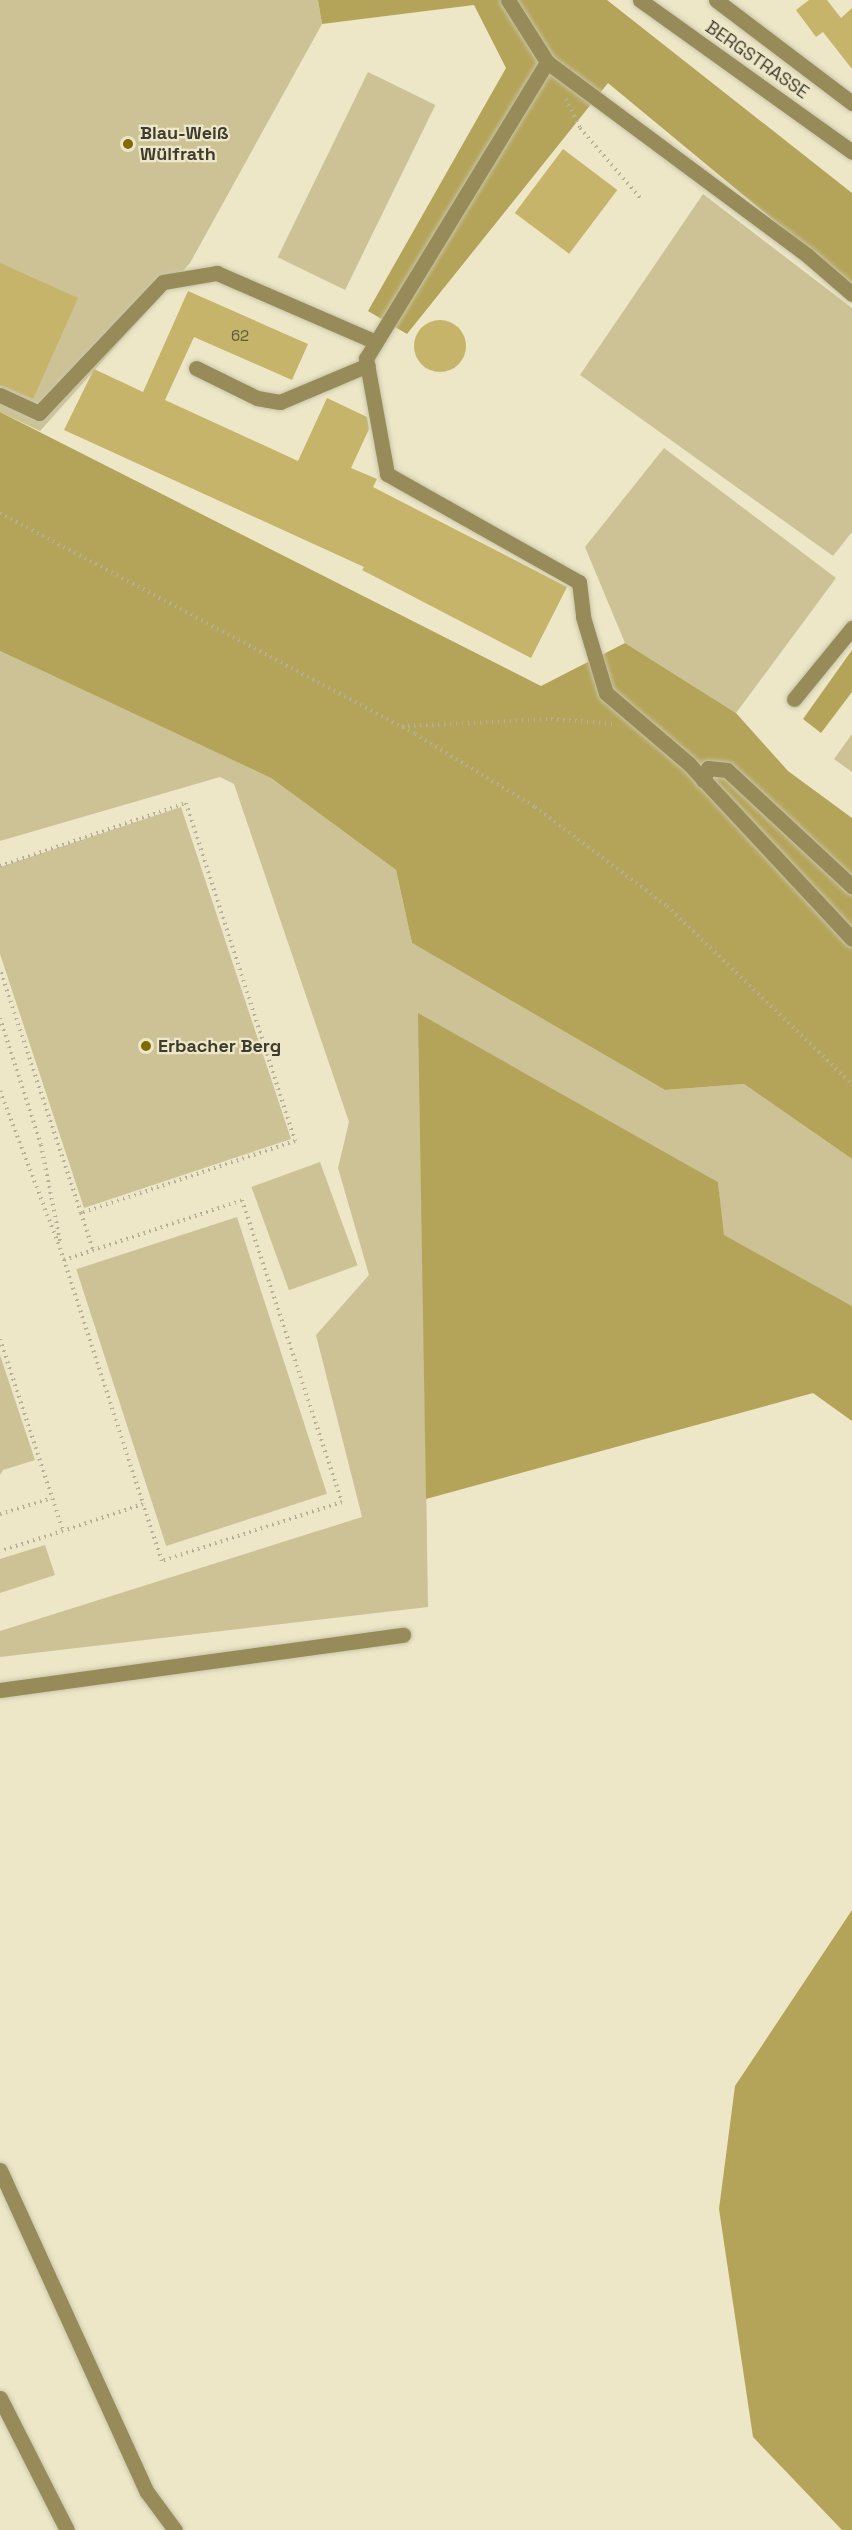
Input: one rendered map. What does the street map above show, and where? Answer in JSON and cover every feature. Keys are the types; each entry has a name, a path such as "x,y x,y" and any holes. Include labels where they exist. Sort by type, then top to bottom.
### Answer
{"street":[{"path":"508,0 547,62 808,256 852,294"},
{"name":"BERGSTRASSE","path":"640,0 852,152"},
{"name":"BERGSTRASSE","path":"716,0 852,103"},
{"path":"547,62 366,358 387,474 579,582 583,617 606,693 703,780 852,939"},
{"path":"0,395 39,413 163,282 217,273 376,342"},
{"path":"196,368 257,398 280,402 368,365"},
{"path":"794,699 852,628"},
{"path":"703,780 708,768 727,770 852,886"},
{"path":"0,1690 403,1635"},
{"path":"0,2170 147,2492 175,2530"},
{"path":"0,2398 67,2530"}],"path":[{"path":"561,90 580,128 641,199"},
{"path":"0,513 401,726 535,807 667,906 852,1084"},
{"path":"401,726 552,719 645,726"},
{"path":"0,866 186,803 295,1141 81,1213"},
{"path":"0,969 93,1250"},
{"path":"0,1018 41,1145 62,1254"},
{"path":"0,1091 62,1254 162,1561 342,1502 242,1200 64,1260"},
{"path":"0,1338 63,1532"},
{"path":"0,1514 52,1498"},
{"path":"0,1551 144,1504"}],"shaded area":[{"name":"Blau-Weiß Wülfrath","path":"0,0 318,0 322,24 190,263 40,431 0,412"},
{"path":"318,0 607,0 852,193 852,285 608,83 407,334 368,311 506,68 474,5 322,24"},
{"path":"368,72 435,105 345,290 278,257"},
{"path":"703,194 852,308 852,532 833,556 580,375"},
{"path":"0,412 541,686 625,643 736,713 788,771 852,818 852,1159 744,1084 665,1090 412,943 396,870 271,778 0,651"},
{"path":"664,448 836,578 736,713 625,643 585,547"},
{"path":"852,650 852,692 821,733 803,719"},
{"path":"0,651 271,778 396,870 412,943 665,1090 744,1084 852,1159 852,1306 723,1235 718,1182 419,1014 428,1607 0,1657 0,1631 362,1517 316,1335 369,1275 338,1168 349,1122 234,784 220,777 0,841"},
{"path":"852,734 852,772 834,759"},
{"name":"Erbacher Berg","path":"181,807 291,1139 84,1208 0,954 0,867"},
{"path":"418,1013 718,1182 724,1235 852,1306 852,1421 813,1393 426,1499"},
{"path":"320,1162 358,1265 289,1290 251,1187"},
{"path":"237,1217 327,1494 166,1546 76,1269"},
{"path":"0,1355 35,1460 3,1470 0,1475"},
{"path":"45,1545 55,1575 0,1593 0,1559"},
{"path":"852,1910 852,2530 842,2530 753,2437 719,2209 735,2086"}],"building":[{"path":"809,0 827,0 841,18 852,8 852,69 823,32 816,37 796,10"},
{"path":"563,149 617,190 569,254 515,213"},
{"path":"0,263 78,298 33,399 0,385"},
{"path":"188,291 308,344 292,380 194,337 165,400 298,461 327,398 367,417 369,429 351,468 377,479 373,487 567,587 531,658 362,570 364,567 64,430 94,369 143,392"},
{"path":"440,320 450,322 458,328 464,336 466,346 464,356 458,364 450,370 440,372 430,370 422,364 416,356 414,346 416,336 422,328 430,322"}],"place":[{"name":"Blau-Weiß Wülfrath","path":"128,144"},
{"name":"Erbacher Berg","path":"146,1046"}]}
